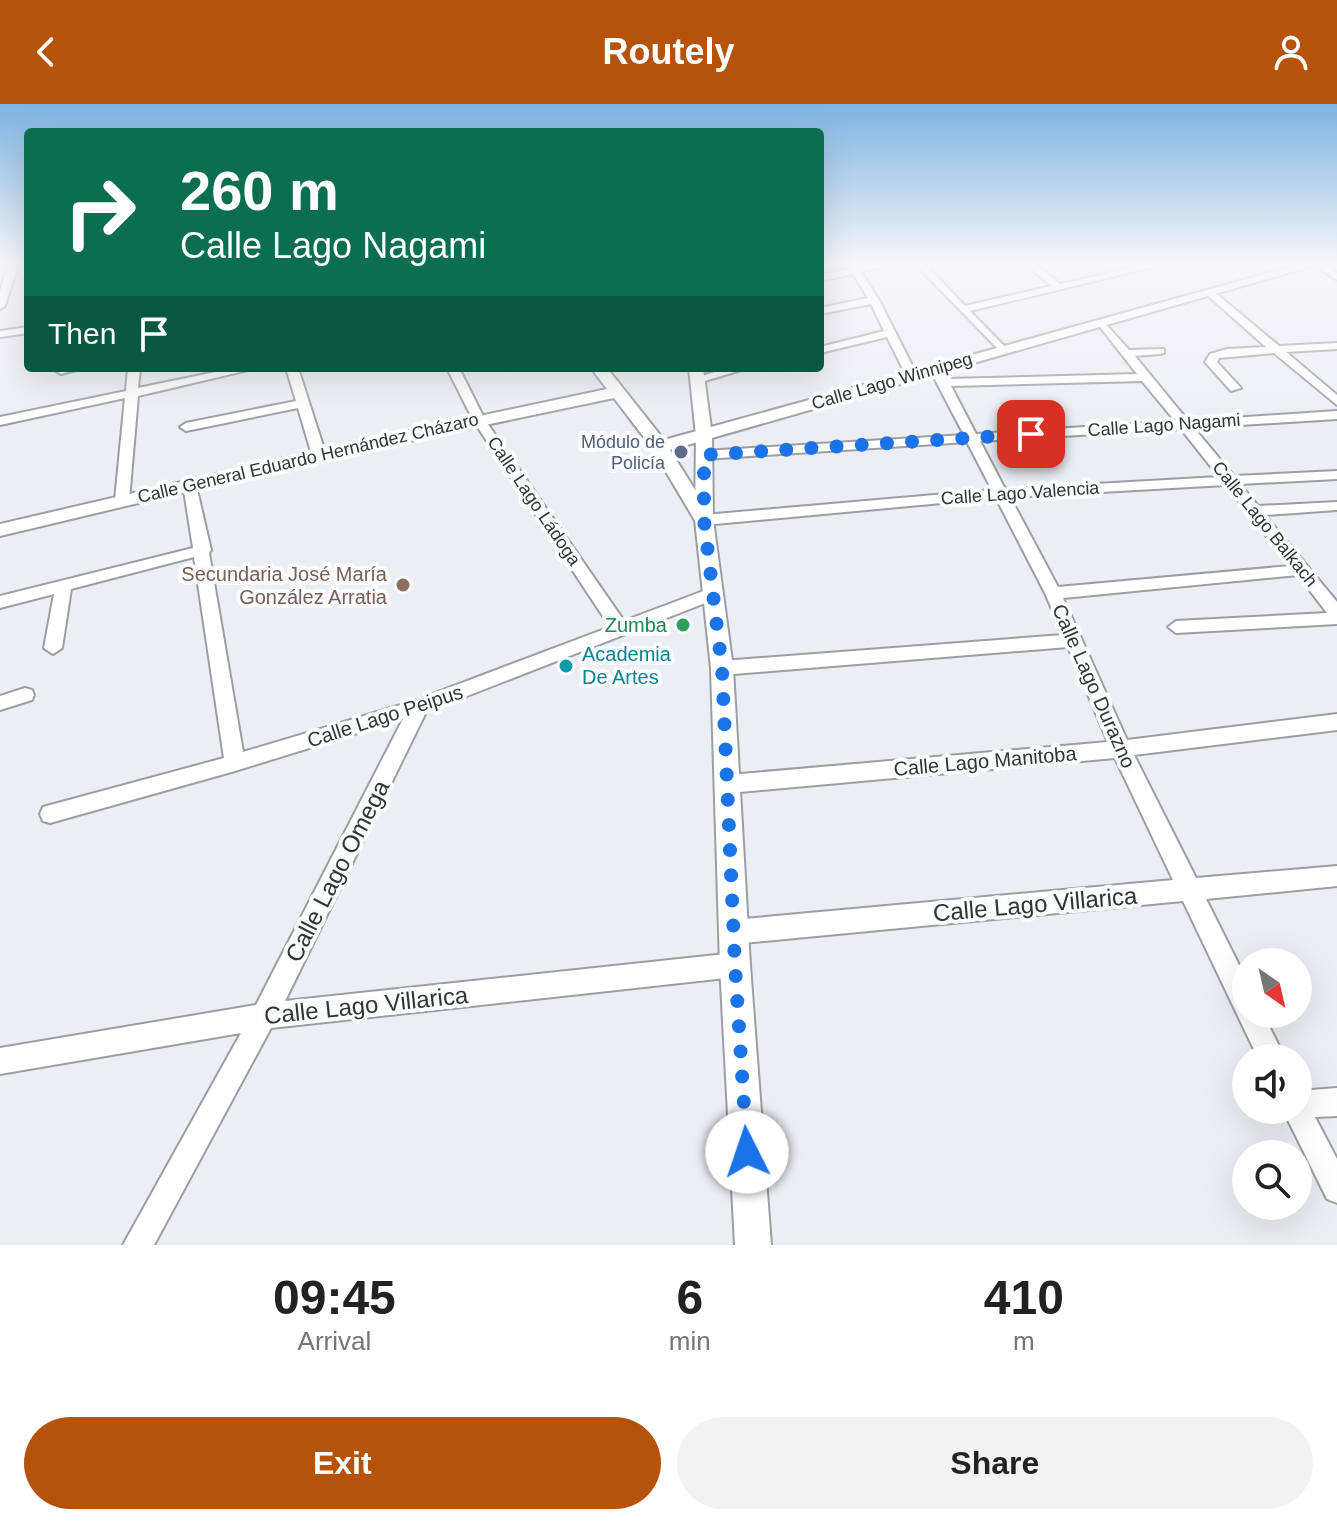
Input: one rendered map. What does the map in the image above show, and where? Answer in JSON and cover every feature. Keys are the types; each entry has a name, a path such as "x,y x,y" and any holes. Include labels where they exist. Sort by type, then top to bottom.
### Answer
{"main road":[{"name":"Calle Lago Winnipeg","path":"660,447 911,375 939,376 1002,350 1118,318"},
{"path":"602,372 660,447 704,520"},
{"name":"Calle General Eduardo Hernández Cházaro","path":"0,530 319,455 617,392"}],"street":[{"path":"883,318 911,375"},
{"path":"973,318 1002,350"},
{"path":"1239,318 1337,401"},
{"name":"Calle Lago Balkach","path":"1102,323 1337,615"},
{"path":"0,334 24,331"},
{"path":"824,349 891,333"},
{"path":"1235,388 1211,359 1220,353 1337,346"},
{"path":"1127,353 1160,351"},
{"path":"122,500 134,372"},
{"path":"0,421 231,372"},
{"path":"293,372 319,455"},
{"name":"Calle Lago Ládoga","path":"455,372 479,420 622,631"},
{"path":"697,373 704,436 704,520 722,668 733,932 753,1245"},
{"path":"939,376 1146,377"},
{"name":"Calle Lago Durazno","path":"939,376 1053,593 1071,641 1121,749 1232,978"},
{"path":"186,427 302,404"},
{"name":"Calle Lago Nagami","path":"704,455 1337,415"},
{"name":"Calle Lago Valencia","path":"704,520 1001,493 1337,475"},
{"path":"190,484 235,763"},
{"path":"1254,511 1337,506"},
{"path":"0,602 203,550"},
{"path":"1053,593 1300,570"},
{"path":"53,648 63,586"},
{"name":"Calle Lago Peipus","path":"50,814 235,763 419,707 712,594"},
{"path":"1176,627 1337,615"},
{"path":"722,668 1071,641"},
{"path":"0,703 25,695"},
{"name":"Calle Lago Omega","path":"138,1245 264,1016 419,707"},
{"name":"Calle Lago Manitoba","path":"729,784 1121,749 1337,722"},
{"name":"Calle Lago Villarica","path":"733,932 1337,876"},
{"name":"Calle Lago Villarica","path":"0,1061 264,1016 735,965"},
{"path":"1312,1106 1337,1102"},
{"path":"1306,1124 1337,1189"}],"place":[{"name":"Módulo de Policía","path":"681,452"},
{"name":"Secundaria José María González Arratia","path":"403,585"},
{"name":"Zumba","path":"683,625"},
{"name":"Academia De Artes","path":"566,666"}],"route":[{"path":"747,1152 722,668 704,520 704,455 1031,434"}]}
